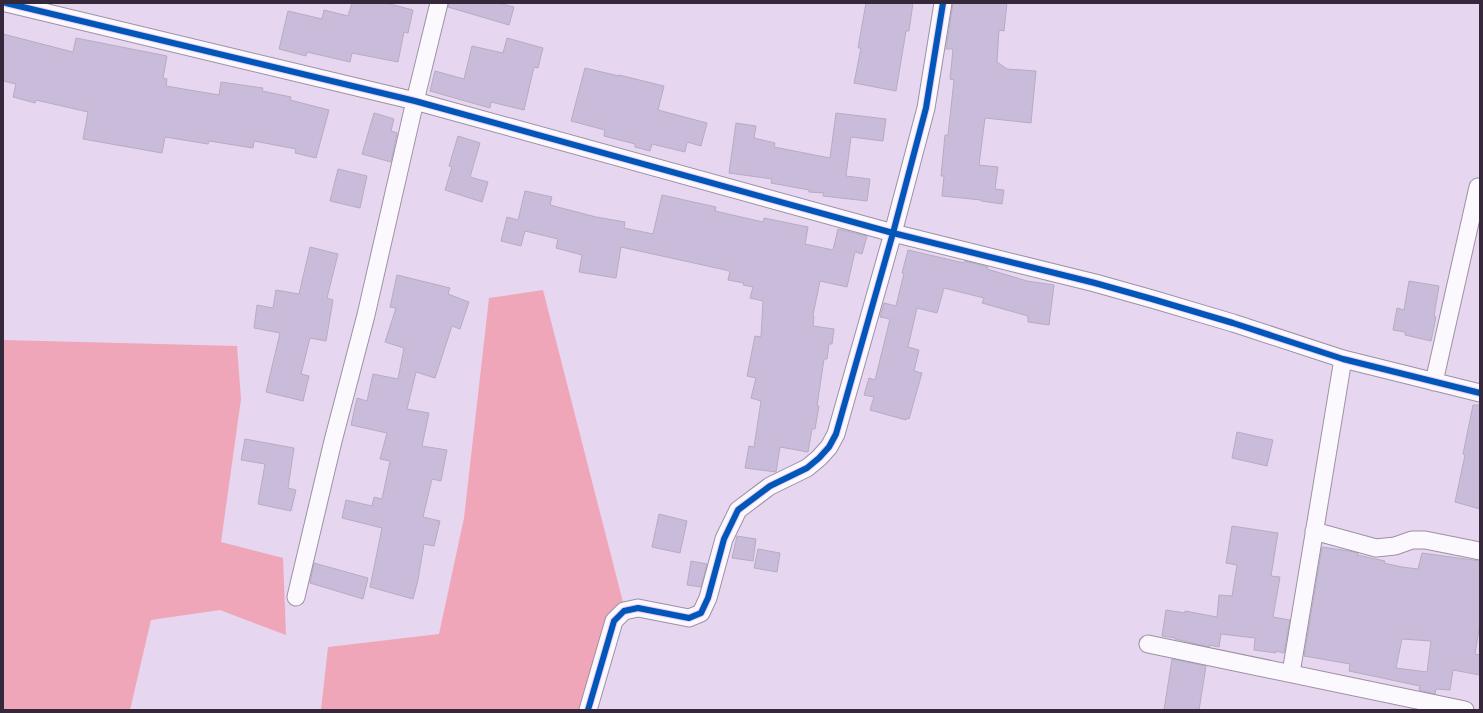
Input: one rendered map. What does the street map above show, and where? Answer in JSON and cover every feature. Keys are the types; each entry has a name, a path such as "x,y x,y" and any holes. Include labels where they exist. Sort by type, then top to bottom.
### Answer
{"street":[{"path":"6,3 414,101 893,233 1122,290 1343,359 1480,393"},
{"path":"296,597 333,441 366,314 414,101 439,3"},
{"path":"588,710 614,621 624,611 638,608 689,618 701,613 708,598 724,539 738,510 770,486 807,468 829,447 836,434 842,418 926,108 943,3"},
{"path":"1434,382 1478,187"},
{"path":"1291,673 1343,359"},
{"path":"1314,532 1376,548 1395,546 1412,540 1425,540 1480,551"},
{"path":"1148,644 1465,710"}],"shaded area":[{"path":"543,290 626,614 590,710 321,710 328,647 439,634 464,518 489,298"},
{"path":"3,340 237,346 241,399 221,542 283,558 286,635 220,610 151,620 130,710 3,710"}],"building":[{"path":"352,3 386,3 413,10 408,33 404,32 398,62 352,53 350,62 307,52 306,56 279,49 288,11 322,19 324,10 348,16"},
{"path":"449,3 498,3 514,7 509,25 448,7"},
{"path":"866,3 913,3 909,31 906,31 896,91 854,83 861,48 858,48"},
{"path":"953,3 1007,3 1004,31 999,30 997,62 1007,69 1036,71 1031,123 985,118 979,165 998,167 995,189 1004,190 1002,204 942,196 944,176 941,176 945,135 948,135 954,80 950,79 953,49 946,49"},
{"path":"3,34 73,52 76,38 167,56 163,78 167,79 166,86 219,95 221,82 263,88 262,91 291,97 290,100 329,110 316,158 295,153 296,149 254,141 253,148 209,141 208,144 165,137 162,153 83,139 88,112 36,100 35,103 13,97 16,84 3,81"},
{"path":"507,38 543,48 538,68 534,67 524,110 491,102 490,108 430,91 435,71 464,79 472,46 503,53"},
{"path":"585,68 664,86 658,110 707,123 701,146 687,142 685,152 652,144 650,151 635,147 635,144 604,136 605,130 571,121"},
{"path":"374,113 394,119 391,131 397,133 391,162 362,154"},
{"path":"836,113 886,119 883,141 851,137 846,176 870,179 867,201 823,196 824,193 809,192 809,190 771,183 772,179 729,173 736,123 756,126 754,138 775,143 774,147 830,158"},
{"path":"458,136 480,143 470,177 488,182 482,202 445,190 452,167 449,166"},
{"path":"338,169 367,176 360,208 330,201"},
{"path":"525,191 552,197 550,205 596,217 625,222 624,228 653,234 662,195 716,207 715,211 763,222 764,218 808,227 805,244 833,250 838,229 867,236 862,254 855,252 847,287 820,281 813,315 813,326 834,329 832,344 829,344 827,359 824,359 817,406 819,406 815,429 812,429 808,452 780,447 776,472 745,468 749,446 754,447 761,401 751,398 756,378 747,376 755,336 761,337 763,301 750,298 753,287 743,285 744,283 728,280 730,271 621,247 616,278 579,272 582,255 556,248 558,239 525,231 521,246 501,241 507,217 518,220"},
{"path":"310,247 338,254 327,298 333,300 326,341 310,338 301,374 309,376 303,401 266,392 280,333 254,328 257,305 273,308 276,290 299,294"},
{"path":"908,250 964,263 965,261 988,267 987,269 1027,281 1054,285 1049,325 1028,322 1028,316 982,303 984,298 944,288 937,313 917,308 908,347 919,350 914,371 922,373 909,419 907,418 906,420 870,410 874,397 864,395 869,378 875,380 890,319 880,317 884,303 896,306"},
{"path":"397,275 450,288 448,294 469,302 460,329 452,326 435,378 416,372 407,409 429,413 422,446 447,450 441,481 432,479 423,517 440,521 434,546 424,544 413,599 370,587 382,528 342,518 346,500 372,506 374,497 382,499 390,461 380,459 387,433 351,425 357,398 367,401 373,374 398,379 404,348 385,342 396,308 390,307"},
{"path":"1409,281 1439,286 1434,316 1436,317 1431,341 1405,335 1405,332 1393,330 1397,308 1404,310"},
{"path":"1473,405 1480,405 1480,509 1455,502 1465,455 1463,454"},
{"path":"1237,432 1273,440 1267,466 1232,458"},
{"path":"245,439 294,448 288,488 296,490 291,511 258,504 265,464 241,460"},
{"path":"659,514 687,521 680,553 652,547"},
{"path":"1232,526 1278,533 1271,576 1280,577 1273,617 1290,620 1284,653 1254,650 1255,638 1221,634 1219,647 1209,645 1209,647 1162,636 1166,610 1185,613 1185,611 1217,617 1219,595 1232,596 1237,565 1226,563"},
{"path":"737,536 756,539 753,561 732,558"},
{"path":"1322,547 1358,553 1357,555 1385,561 1384,563 1418,569 1422,553 1480,561 1480,623 1475,654 1480,655 1480,675 1453,670 1450,690 1436,689 1435,694 1419,690 1420,686 1349,671 1350,664 1304,656","holes":["1402,639 1431,641 1427,672 1396,668"]},
{"path":"758,549 780,553 777,572 754,568"},
{"path":"691,561 707,564 701,587 687,585"},
{"path":"314,563 368,578 363,599 310,583"},
{"path":"1172,659 1206,666 1199,710 1164,710"}],"cycle path":[{"path":"6,3 415,101 893,233 1095,283 1233,323 1343,359 1480,393"},
{"path":"588,710 614,621 624,611 638,608 689,618 701,613 708,598 724,539 738,510 770,486 807,468 829,447 836,434 893,233 926,108 943,3"}]}
